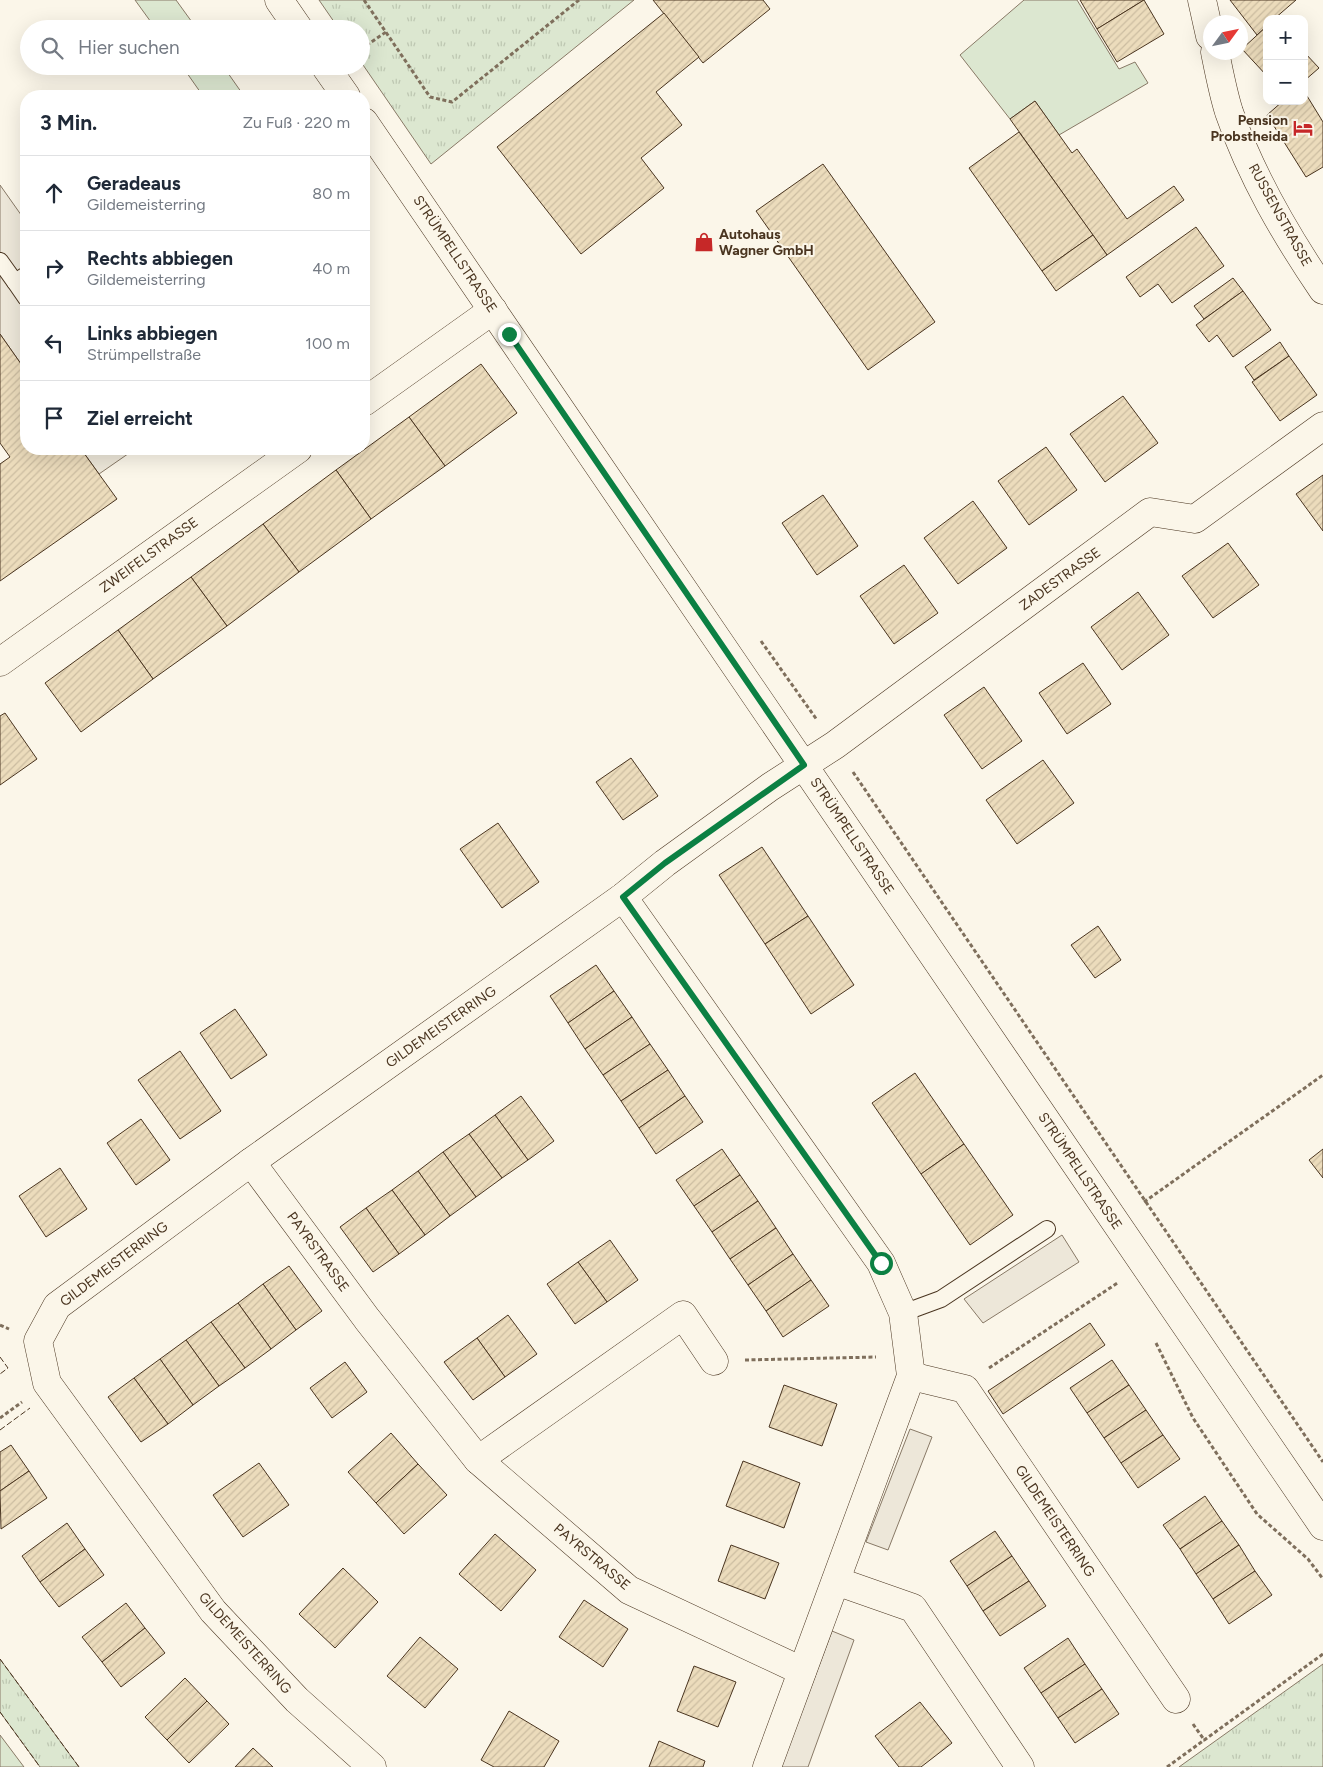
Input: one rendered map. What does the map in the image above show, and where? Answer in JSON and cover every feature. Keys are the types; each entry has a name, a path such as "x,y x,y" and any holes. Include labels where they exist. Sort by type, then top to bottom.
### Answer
{"street":[{"path":"279,0 293,20"},
{"path":"1202,0 1205,15"},
{"name":"RUSSENSTRASSE","path":"1216,60 1229,111 1257,180 1294,246 1323,290"},
{"path":"331,75 342,90"},
{"name":"STRÜMPELLSTRASSE","path":"370,131 1323,1526"},
{"path":"370,398 493,310"},
{"name":"ZADESTRASSE","path":"804,765 835,746 1150,512 1195,519 1323,426"},
{"name":"ZWEIFELSTRASSE","path":"0,662 290,455"},
{"name":"GILDEMEISTERRING","path":"372,1767 297,1700 212,1611 47,1383 38,1341 57,1306 251,1162 623,897 665,863 804,765"},
{"path":"623,897 881,1263 903,1313 910,1376 767,1767"},
{"name":"PAYRSTRASSE","path":"251,1162 367,1319 478,1460 629,1590 802,1672"},
{"path":"478,1460 683,1315 714,1361"},
{"path":"910,1376 965,1389"},
{"name":"GILDEMEISTERRING","path":"965,1389 1176,1698"},
{"path":"836,1581 913,1608 1020,1767"}],"lane":[{"path":"0,261 20,277"},
{"path":"903,1313 941,1299 1047,1229"}],"path":[{"path":"364,0 430,97 452,102 579,0"},
{"path":"370,43 386,32"},
{"path":"1116,1223 1323,1075"},
{"path":"965,1389 978,1376 1144,1264"},
{"path":"714,1361 882,1357 910,1376"},
{"path":"1167,1767 1323,1654"}],"green space":[{"path":"135,0 176,0 190,20 149,20"},
{"path":"319,0 634,0 431,164 370,75 370,20 333,20"},
{"path":"1024,0 1077,0 1119,69 1135,62 1148,83 1059,135 1035,101 1010,119 960,55"},
{"path":"188,75 229,75 240,90 199,90"},
{"path":"0,1659 79,1767 40,1767 0,1712"},
{"path":"1323,1664 1323,1767 1179,1767"},
{"path":"0,1735 24,1767 0,1767"}],"shaded area":[{"path":"0,185 20,213 20,362 0,334"},
{"path":"85,455 126,455 99,474"},
{"path":"1062,1235 1079,1262 983,1323 964,1299"},
{"path":"910,1429 932,1437 888,1550 866,1542"},
{"path":"832,1631 854,1640 808,1767 781,1767"}],"building":[{"path":"653,0 763,0 770,9 703,63"},
{"path":"1080,0 1144,0 1097,29"},
{"path":"1144,0 1164,34 1117,62 1097,29"},
{"path":"1230,0 1296,0 1279,15 1263,15 1263,30 1257,35 1248,23 1248,15 1242,15"},
{"path":"664,13 699,57 656,92 682,125 641,158 664,188 581,254 497,147"},
{"path":"1263,30 1263,72 1248,55 1248,43"},
{"path":"1308,56 1319,68 1308,78"},
{"path":"1308,98 1323,122 1323,167 1306,177 1267,115 1278,105 1308,105"},
{"path":"1035,101 1072,153 1077,149 1127,219 1174,186 1184,200 1107,255 1010,119"},
{"path":"1019,132 1093,235 1042,271 969,168"},
{"path":"823,164 935,322 868,370 756,211"},
{"path":"1196,227 1224,266 1172,303 1158,284 1140,297 1126,277"},
{"path":"1093,235 1107,255 1056,291 1042,271"},
{"path":"1233,278 1243,291 1204,319 1194,306"},
{"path":"1243,291 1271,330 1233,357 1217,335 1209,342 1196,325"},
{"path":"0,334 20,362 20,455 85,455 117,499 0,581 0,464 10,457 0,443"},
{"path":"1280,342 1289,356 1254,380 1245,367"},
{"path":"1289,356 1317,395 1280,421 1252,382"},
{"path":"481,364 517,413 445,466 409,417"},
{"path":"1123,396 1158,443 1105,482 1070,434"},
{"path":"409,417 445,466 371,519 336,470 357,455 370,455 370,445"},
{"path":"1046,447 1077,490 1029,525 998,481"},
{"path":"336,470 371,519 299,572 263,524"},
{"path":"1323,475 1323,531 1296,494"},
{"path":"823,495 858,546 817,575 782,523"},
{"path":"973,501 1007,548 958,584 924,538"},
{"path":"263,524 299,572 227,626 191,577"},
{"path":"1228,543 1259,585 1213,618 1182,576"},
{"path":"904,565 938,613 894,644 860,596"},
{"path":"191,577 227,626 153,679 118,630"},
{"path":"1138,592 1169,635 1122,670 1091,627"},
{"path":"118,630 153,679 81,732 45,683"},
{"path":"1083,663 1111,704 1067,734 1039,693"},
{"path":"984,687 1022,741 982,769 944,715"},
{"path":"5,713 37,759 0,785 0,716"},
{"path":"631,758 658,796 623,820 596,782"},
{"path":"1043,760 1074,803 1017,844 986,800"},
{"path":"498,823 539,882 502,908 460,849"},
{"path":"762,847 808,916 765,944 719,875"},
{"path":"808,916 854,985 811,1014 765,944"},
{"path":"1098,926 1121,960 1095,978 1071,945"},
{"path":"596,965 614,991 568,1023 550,996"},
{"path":"614,991 632,1017 585,1049 568,1023"},
{"path":"235,1009 267,1055 231,1079 200,1033"},
{"path":"632,1017 650,1044 603,1075 585,1049"},
{"path":"650,1044 668,1070 621,1101 603,1075"},
{"path":"180,1051 221,1111 180,1139 138,1080"},
{"path":"668,1070 685,1096 639,1128 621,1101"},
{"path":"915,1073 964,1144 921,1174 872,1103"},
{"path":"521,1096 554,1141 528,1160 495,1115"},
{"path":"685,1096 703,1122 656,1154 639,1128"},
{"path":"495,1115 528,1160 502,1178 469,1134"},
{"path":"141,1119 170,1160 136,1185 107,1143"},
{"path":"469,1134 502,1178 476,1197 443,1152"},
{"path":"964,1144 1013,1215 970,1245 921,1174"},
{"path":"722,1149 740,1175 694,1206 676,1180"},
{"path":"1323,1149 1323,1178 1309,1160"},
{"path":"443,1152 476,1197 450,1216 418,1171"},
{"path":"60,1168 87,1209 46,1237 19,1196"},
{"path":"418,1171 450,1216 425,1235 392,1190"},
{"path":"740,1175 758,1201 712,1232 694,1206"},
{"path":"392,1190 425,1235 399,1254 366,1208"},
{"path":"758,1201 776,1228 730,1259 712,1232"},
{"path":"366,1208 399,1254 373,1272 340,1227"},
{"path":"776,1228 793,1254 748,1285 730,1259"},
{"path":"610,1240 638,1280 607,1302 578,1262"},
{"path":"793,1254 811,1280 766,1311 748,1285"},
{"path":"578,1262 607,1302 575,1324 547,1284"},
{"path":"289,1266 322,1311 296,1330 263,1284"},
{"path":"811,1280 829,1306 783,1337 766,1311"},
{"path":"263,1284 296,1330 271,1349 238,1303"},
{"path":"238,1303 271,1349 245,1368 211,1322"},
{"path":"508,1315 537,1354 505,1377 477,1338"},
{"path":"211,1322 245,1368 219,1386 186,1340"},
{"path":"1090,1323 1105,1345 1003,1414 988,1391"},
{"path":"477,1338 505,1377 473,1400 444,1362"},
{"path":"186,1340 219,1386 193,1405 160,1359"},
{"path":"160,1359 193,1405 168,1424 134,1378"},
{"path":"1112,1360 1129,1385 1087,1413 1070,1388"},
{"path":"345,1362 367,1392 332,1418 310,1388"},
{"path":"134,1378 168,1424 141,1442 108,1397"},
{"path":"784,1385 837,1404 822,1446 769,1427"},
{"path":"1129,1385 1146,1410 1104,1438 1087,1413"},
{"path":"1146,1410 1163,1435 1121,1463 1104,1438"},
{"path":"391,1433 418,1464 376,1503 348,1472"},
{"path":"1163,1435 1180,1459 1138,1488 1121,1463"},
{"path":"11,1445 29,1471 0,1491 0,1452"},
{"path":"743,1461 800,1483 784,1528 726,1506"},
{"path":"259,1463 289,1505 243,1537 213,1495"},
{"path":"418,1464 447,1495 404,1534 376,1503"},
{"path":"29,1471 47,1498 1,1529 0,1491"},
{"path":"1205,1496 1222,1521 1180,1549 1163,1525"},
{"path":"1222,1521 1239,1545 1196,1574 1180,1549"},
{"path":"67,1523 85,1549 40,1582 22,1556"},
{"path":"995,1531 1012,1556 967,1586 950,1561"},
{"path":"495,1534 536,1570 501,1611 459,1574"},
{"path":"731,1545 779,1563 765,1599 718,1581"},
{"path":"1239,1545 1255,1571 1213,1599 1196,1574"},
{"path":"85,1549 104,1575 59,1607 40,1582"},
{"path":"1012,1556 1029,1581 983,1611 967,1586"},
{"path":"343,1568 378,1602 335,1648 299,1614"},
{"path":"1255,1571 1272,1595 1229,1624 1213,1599"},
{"path":"1029,1581 1046,1606 1000,1636 983,1611"},
{"path":"584,1600 628,1629 603,1667 559,1637"},
{"path":"126,1603 145,1628 102,1662 82,1637"},
{"path":"145,1628 165,1653 121,1687 102,1662"},
{"path":"420,1637 458,1669 425,1708 387,1676"},
{"path":"1068,1638 1085,1664 1041,1693 1024,1668"},
{"path":"1085,1664 1102,1689 1058,1718 1041,1693"},
{"path":"694,1666 736,1682 718,1727 677,1711"},
{"path":"185,1678 207,1701 167,1740 145,1717"},
{"path":"1102,1689 1119,1714 1075,1743 1058,1718"},
{"path":"207,1701 229,1724 189,1763 167,1740"},
{"path":"920,1702 952,1743 921,1767 899,1767 875,1736"},
{"path":"509,1711 559,1741 544,1767 494,1767 481,1760"},
{"path":"659,1741 705,1761 703,1767 649,1767"},
{"path":"253,1748 273,1767 235,1767"}],"fence":[{"path":"0,1357 8,1368 0,1374"},
{"path":"0,1430 30,1408"},
{"path":"0,1659 79,1767"},
{"path":"0,1712 40,1767"}],"place":[{"name":"Pension Probstheida","path":"1303,128"},
{"name":"Autohaus Wagner GmbH","path":"704,242"}],"route":[{"path":"509,334 804,765 770,787 665,863 623,897 881,1263"}]}
